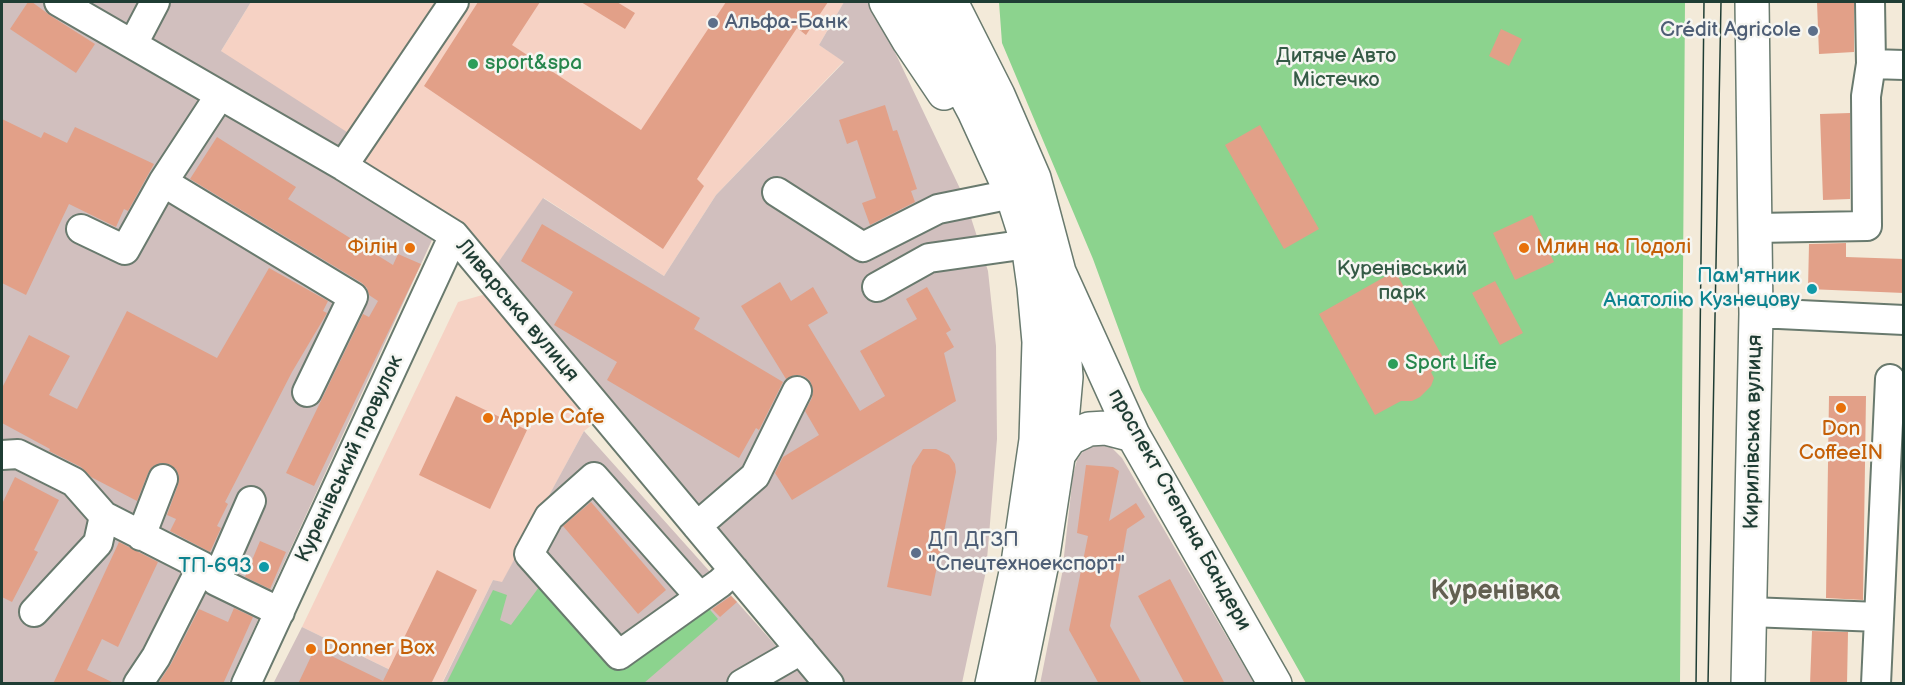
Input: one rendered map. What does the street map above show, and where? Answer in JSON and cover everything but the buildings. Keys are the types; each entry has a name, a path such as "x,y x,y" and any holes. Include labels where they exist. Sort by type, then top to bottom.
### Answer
{"main road":[{"path":"886,2 909,41 1012,195"},
{"path":"916,2 974,111 1012,195 1028,244 1039,342 1036,440 1018,563 992,684"},
{"name":"проспект Степана Бандери","path":"951,2 998,95 1034,178 1059,272 1133,435 1275,684"},
{"name":"Кирилівська вулиця","path":"1748,684 1756,314 1752,2"},
{"path":"1017,684 1041,568 1059,454 1066,377 1059,272"},
{"path":"1059,454 1070,438 1089,429 1106,428 1133,435"}],"street":[{"name":"Ливарська вулиця","path":"59,2 343,166 454,235 829,684"},
{"path":"132,44 155,2"},
{"path":"343,166 454,2"},
{"path":"1756,228 1867,226 1866,96 1871,64 1870,2"},
{"path":"1871,64 1904,65"},
{"path":"81,230 125,250 163,182 220,95"},
{"path":"163,182 353,297 308,392"},
{"path":"777,192 863,247 938,209 1012,195"},
{"name":"Куренівський провулок","path":"246,684 454,235"},
{"path":"877,288 928,258 1028,244"},
{"path":"1756,314 1904,320"},
{"path":"1876,684 1890,379"},
{"path":"697,526 755,476 797,391"},
{"path":"2,455 18,454 74,482 104,516 280,612"},
{"path":"700,597 594,477 549,517 529,554 620,655 700,597 734,570"},
{"path":"141,536 163,479"},
{"path":"138,684 209,574 251,501"},
{"path":"34,612 98,543 104,516"},
{"path":"1750,612 1879,616"},
{"path":"742,684 801,650"}],"shaded area":[{"path":"2,2 251,2 221,51 350,134 327,172 432,240 229,683 2,683"},
{"path":"251,2 844,2 819,45 844,61 716,195 664,276 544,198 495,267 339,150 221,51"},
{"path":"844,2 871,2 965,199 988,271 996,346 997,439 986,571 962,683 840,683 495,267 543,198 664,276 716,195 844,62 819,45"},
{"path":"486,294 593,424 584,431 502,583 493,580 442,683 417,683 302,627 458,302"},
{"path":"584,431 809,683 442,684 493,580 502,582"},
{"path":"1099,442 1112,448 1122,458 1254,683 1040,684 1062,574 1073,475 1077,460 1086,447"},
{"path":"302,627 417,683 273,684"}],"green space":[{"name":"Куренівський парк","path":"999,2 1685,2 1680,683 1306,683 1141,390 1093,259 1002,43"},
{"path":"542,583 623,668 705,604 718,619 644,683 446,684 493,590 507,595 500,620 511,625"}],"tram line":[{"path":"1696,684 1704,2"},
{"path":"1708,684 1721,2"}],"place":[{"name":"Альфа-Банк","path":"713,23"},
{"name":"Crédit Agricole","path":"1813,31"},
{"name":"sport&spa","path":"473,64"},
{"name":"Філін","path":"410,248"},
{"name":"Млин на Подолі","path":"1524,248"},
{"name":"Пам'ятник Анатолію Кузнецову","path":"1812,289"},
{"name":"Sport Life","path":"1393,364"},
{"name":"Don CoffeeIN","path":"1841,408"},
{"name":"Apple Cafe","path":"488,418"},
{"name":"ДП ДГЗП \"Спецтехноекспорт\"","path":"916,553"},
{"name":"ТП-693","path":"264,567"},
{"name":"Donner Box","path":"311,649"}],"district":[{"name":"Куренівка","path":"1495,592"}],"park label":[{"name":"Дитяче Авто Містечко","path":"1336,69"}]}
